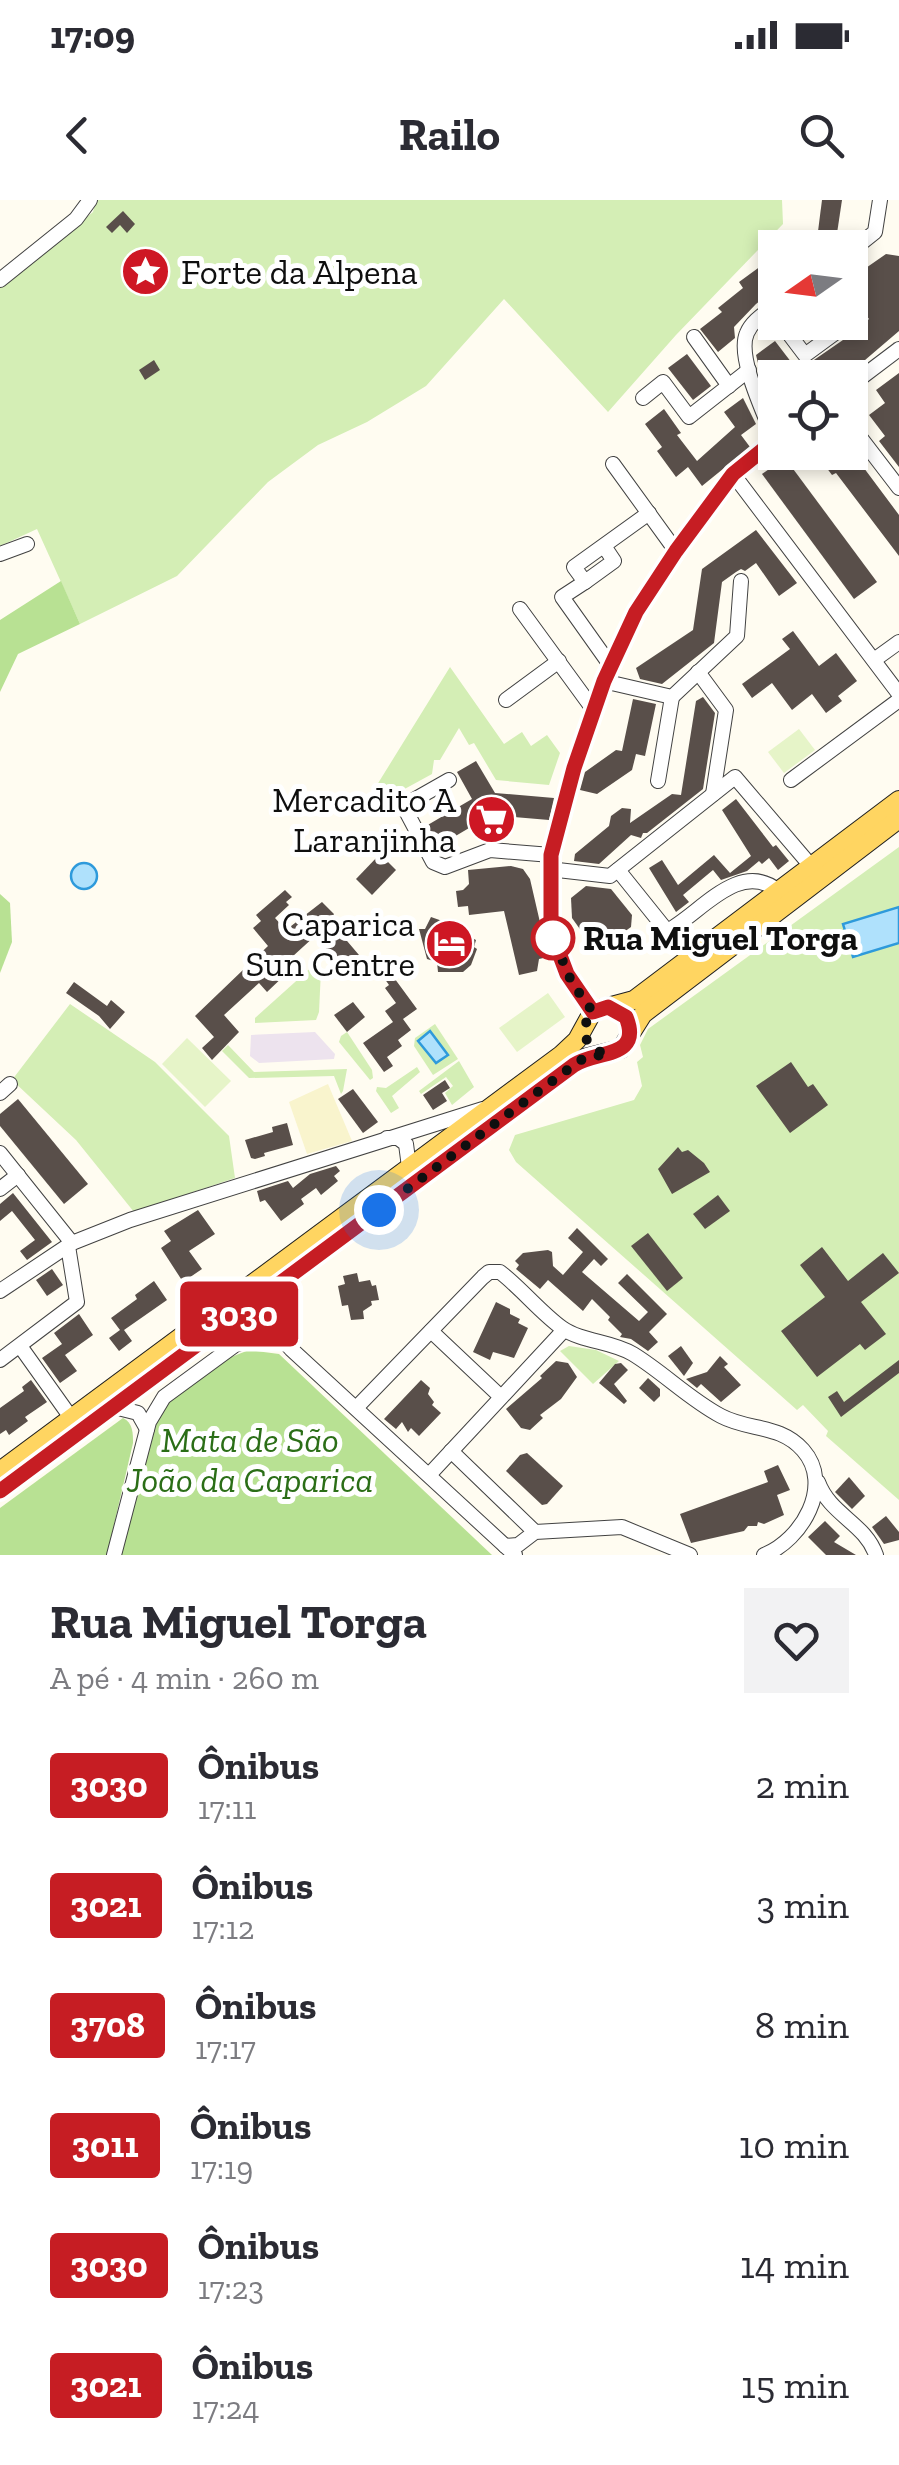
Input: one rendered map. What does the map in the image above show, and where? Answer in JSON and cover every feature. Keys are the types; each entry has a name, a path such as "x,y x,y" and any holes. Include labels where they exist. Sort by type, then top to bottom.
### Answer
{"main road":[{"path":"0,1471 571,1047 595,1014 634,1000 899,800"},
{"path":"0,1491 574,1065 584,1058 620,1049 648,1009 899,820"},
{"path":"595,1014 626,1017 629,1037"},
{"path":"595,1014 584,1033 590,1046 608,1054"}],"street":[{"path":"0,280 76,218 90,200"},
{"path":"868,238 875,232 880,200"},
{"path":"758,323 747,333 744,344 758,394"},
{"path":"694,337 729,386"},
{"path":"793,340 804,355 825,340"},
{"path":"868,373 899,350"},
{"path":"643,398 663,382 689,417 749,370"},
{"path":"868,448 899,488"},
{"path":"595,1014 572,983 553,937 550,862 593,708 636,612 733,474 758,454"},
{"path":"613,464 676,551"},
{"path":"733,474 899,697 791,780"},
{"path":"610,666 562,598 585,582 574,567 649,513"},
{"path":"0,554 27,544"},
{"path":"658,781 672,697 737,636 741,581"},
{"path":"520,609 593,708"},
{"path":"874,660 899,642"},
{"path":"506,700 558,662"},
{"path":"698,672 726,710 714,794"},
{"path":"604,681 672,697"},
{"path":"448,780 412,801 406,811 433,862 445,867 490,850 610,876 735,778 812,866"},
{"path":"618,870 666,931 740,882 766,882 777,890"},
{"path":"0,1292 70,1245 130,1220 489,1108"},
{"path":"386,1138 398,1138 406,1144 409,1166"},
{"path":"0,1153 70,1245 77,1302 0,1360"},
{"path":"0,1189 18,1175"},
{"path":"357,1408 483,1277 495,1271 506,1276 564,1330 631,1352 730,1421 770,1428 785,1435 808,1456 829,1505 864,1531 876,1555"},
{"path":"251,1304 274,1330 510,1550 534,1532 610,1527 645,1534 690,1555"},
{"path":"114,1555 154,1412 174,1387 214,1358 274,1330"},
{"path":"429,1475 564,1330"},
{"path":"431,1331 501,1397"},
{"path":"20,1346 72,1419"},
{"path":"147,1382 154,1412"},
{"path":"114,1407 138,1413 147,1431"},
{"path":"451,1451 534,1532"},
{"path":"764,1555 788,1540 806,1516 814,1498 816,1477"},
{"path":"645,1534 659,1555"}],"shaded area":[{"path":"315,1032 335,1054 334,1059 259,1063 250,1056 251,1035"},
{"path":"328,1084 352,1141 307,1154 289,1102"}],"green space":[{"path":"96,200 782,200 783,224 777,230 758,230 758,250 608,412 504,299 426,386 367,422 318,445 268,482 177,576 80,624 37,529 0,546 0,288 93,212"},
{"path":"61,581 80,624 18,654 0,692 0,620"},
{"path":"450,667 504,744 522,732 531,746 547,735 560,753 549,785 496,780 474,743 469,745 459,728 440,760 434,760 432,774 379,803 372,793"},
{"path":"799,729 815,750 784,773 768,752"},
{"path":"899,847 899,1500 826,1436 828,1431 803,1405 797,1410 516,1162 509,1150 515,1135 634,1100 642,1086 637,1062 643,1057 640,1045 648,1029"},
{"path":"0,894 10,903 12,942 0,973"},
{"path":"314,965 321,970 316,1020 255,1023 255,1018"},
{"path":"548,993 565,1017 517,1052 499,1028"},
{"path":"70,1004 155,1062 229,1136 235,1178 134,1212 76,1140 12,1080"},
{"path":"435,1024 458,1059 433,1075 414,1046 415,1038"},
{"path":"347,1032 372,1070 370,1080 339,1042"},
{"path":"187,1038 231,1081 205,1107 162,1064"},
{"path":"228,1045 254,1072 347,1069 343,1091 341,1094 334,1076 249,1078 222,1051"},
{"path":"459,1061 474,1087 452,1105 445,1093 453,1086 446,1077 421,1094 419,1091"},
{"path":"417,1067 420,1072 392,1096 399,1108 391,1113 377,1087 386,1088"},
{"path":"569,1346 596,1350 619,1361 593,1384 560,1351"},
{"name":"Mata de São João da Caparica","path":"249,1350 279,1354 492,1555 121,1555 158,1418 175,1395 211,1365"},
{"name":"Mata de São João da Caparica","path":"123,1418 131,1425 133,1443 107,1555 0,1555 0,1508"}],"water":[{"path":"84,863 93,867 97,876 93,885 84,889 75,885 71,876 75,867"},
{"path":"899,907 899,943 853,957 843,924"},
{"path":"430,1031 448,1055 436,1063 418,1041"}],"building":[{"path":"822,200 842,200 838,230 818,230"},
{"path":"123,211 135,224 127,233 120,225 112,233 106,227"},
{"path":"886,254 899,256 899,331 865,360 814,360 843,340 868,340 868,266"},
{"path":"758,268 758,302 734,327 735,338 718,352 700,329 743,288 739,282"},
{"path":"775,341 790,360 758,363 756,355"},
{"path":"687,354 711,386 693,400 668,368"},
{"path":"154,360 160,370 145,380 139,370"},
{"path":"899,373 899,467 879,441 885,436 869,415 885,403 876,390"},
{"path":"743,398 756,424 741,435 750,447 702,486 688,467 676,477 657,451 662,447 645,424 664,409 697,461 735,427 724,412"},
{"path":"768,470 794,470 877,582 854,599 762,474"},
{"path":"828,470 865,470 899,515 899,556 836,473 832,475"},
{"path":"756,530 797,583 779,596 756,563 736,572 722,582 714,643 662,684 640,679 636,668 693,630 702,569"},
{"path":"793,631 819,666 836,653 857,681 838,696 842,701 826,713 812,694 792,710 772,683 752,698 742,684 790,649 782,639"},
{"path":"703,697 715,713 703,789 641,838 631,835 599,864 574,861 575,854 609,826 611,816 622,808 631,809 630,823 672,794 681,795 696,701"},
{"path":"633,699 656,704 645,756 636,754 632,770 597,794 580,790 585,772 616,750 622,751"},
{"path":"476,761 495,793 554,798 549,820 491,815 437,847 426,826 472,799 457,772"},
{"path":"736,799 773,847 776,845 789,861 778,870 769,858 721,880 713,870 683,895 689,902 676,912 649,868 662,860 678,885 714,855 730,873 751,856 722,810"},
{"path":"380,854 396,870 372,895 356,879"},
{"path":"511,866 523,869 530,879 548,957 539,959 537,971 519,975 504,911 469,915 468,906 458,907 456,891 469,884 468,870"},
{"path":"586,886 611,889 632,915 631,927 603,947 592,946 572,918 571,898"},
{"path":"285,890 292,897 275,918 286,930 322,902 334,914 330,921 359,955 344,969 315,936 281,967 287,973 267,992 259,983 224,1015 239,1032 212,1060 202,1048 214,1037 195,1016 268,946 253,928 261,921 256,915"},
{"name":"Caparica Sun Centre","path":"431,917 465,929 464,934 476,940 471,965 463,972 438,972 437,962 427,959 419,929 425,929"},
{"path":"381,960 417,1009 403,1019 411,1030 398,1040 402,1046 387,1057 393,1066 384,1072 363,1043 393,1022 385,1011 396,1003 375,965"},
{"path":"74,982 107,1006 111,1000 125,1012 110,1029 99,1016 66,993"},
{"path":"353,1002 365,1017 347,1032 334,1015"},
{"path":"791,1062 808,1087 813,1084 828,1105 790,1133 756,1086"},
{"path":"445,1080 450,1088 442,1093 447,1101 433,1110 423,1095"},
{"path":"353,1089 378,1122 363,1133 338,1099"},
{"path":"18,1099 88,1184 64,1204 0,1126 0,1114"},
{"path":"287,1123 293,1145 251,1158 245,1140 273,1132 272,1127"},
{"path":"678,1147 682,1152 688,1150 710,1172 672,1194 658,1169"},
{"path":"336,1166 340,1171 334,1176 338,1181 321,1195 316,1188 301,1199 304,1204 281,1221 265,1200 260,1202 257,1191 288,1181 293,1188 310,1174"},
{"path":"13,1193 52,1242 27,1260 20,1251 35,1240 12,1211 0,1221 0,1204"},
{"path":"718,1195 730,1211 705,1229 693,1214"},
{"path":"198,1210 215,1234 189,1251 202,1269 183,1282 161,1248 171,1241 164,1231"},
{"path":"577,1228 608,1259 601,1266 594,1259 582,1272 639,1321 648,1312 618,1283 627,1274 667,1314 649,1332 658,1342 648,1351 631,1339 620,1337 622,1334 608,1320 610,1317 592,1299 583,1311 548,1280 540,1289 516,1269 519,1265 515,1261 523,1253 548,1250 552,1252 553,1266 563,1275 583,1252 568,1238"},
{"path":"648,1233 683,1278 667,1291 631,1246"},
{"path":"822,1247 848,1281 883,1253 899,1273 861,1302 886,1334 865,1350 860,1344 817,1377 781,1331 825,1297 800,1265"},
{"path":"52,1269 63,1285 47,1296 36,1280"},
{"path":"357,1273 359,1282 370,1280 372,1286 376,1285 379,1300 371,1301 372,1305 363,1311 364,1319 351,1320 348,1305 342,1306 338,1286 345,1284 343,1276"},
{"path":"154,1281 167,1300 124,1330 132,1341 119,1351 109,1338 120,1330 111,1318"},
{"path":"496,1302 510,1309 510,1314 520,1319 518,1323 528,1328 514,1358 493,1352 490,1360 473,1352"},
{"path":"79,1314 93,1335 65,1355 77,1371 60,1383 42,1358 62,1344 54,1333"},
{"path":"681,1346 693,1363 684,1376 668,1356"},
{"path":"720,1356 728,1364 724,1367 741,1385 721,1402 701,1384 697,1388 686,1379 707,1372"},
{"path":"899,1360 899,1373 841,1417 828,1397 837,1391 844,1402"},
{"path":"556,1361 568,1363 577,1377 530,1430 521,1428 506,1409"},
{"path":"621,1363 628,1370 614,1384 627,1401 624,1404 599,1383 615,1364"},
{"path":"648,1378 660,1389 654,1402 639,1388"},
{"path":"31,1380 47,1402 25,1417 28,1421 9,1435 6,1430 0,1434 0,1408 24,1391 22,1387"},
{"path":"421,1380 430,1388 432,1405 441,1413 419,1436 411,1428 408,1432 402,1422 396,1429 384,1419"},
{"path":"527,1453 563,1486 547,1504 542,1505 506,1471 520,1455"},
{"path":"778,1465 790,1490 777,1495 784,1515 748,1526 744,1531 691,1543 680,1514 768,1482 764,1471"},
{"path":"849,1477 865,1496 852,1509 835,1492"},
{"path":"886,1516 899,1532 899,1540 884,1544 872,1527"},
{"path":"825,1521 840,1536 834,1542 856,1555 826,1555 808,1537"}],"bus line":[{"name":"3030","path":"0,1491 574,1065 584,1058 615,1052 626,1044 630,1030 623,1012 608,1007 593,1012 572,983 558,951 548,882 551,855 593,708 636,612 733,474 758,453"}],"place":[{"name":"Forte da Alpena","path":"146,272"},
{"name":"Mercadito A Laranjinha","path":"491,820"},
{"name":"Rua Miguel Torga","path":"553,938"},
{"name":"Caparica Sun Centre","path":"450,944"}],"route":[{"path":"379,1210 584,1058 608,1054 595,1050 586,1040 584,1024 593,1012 572,983 553,938"}]}
